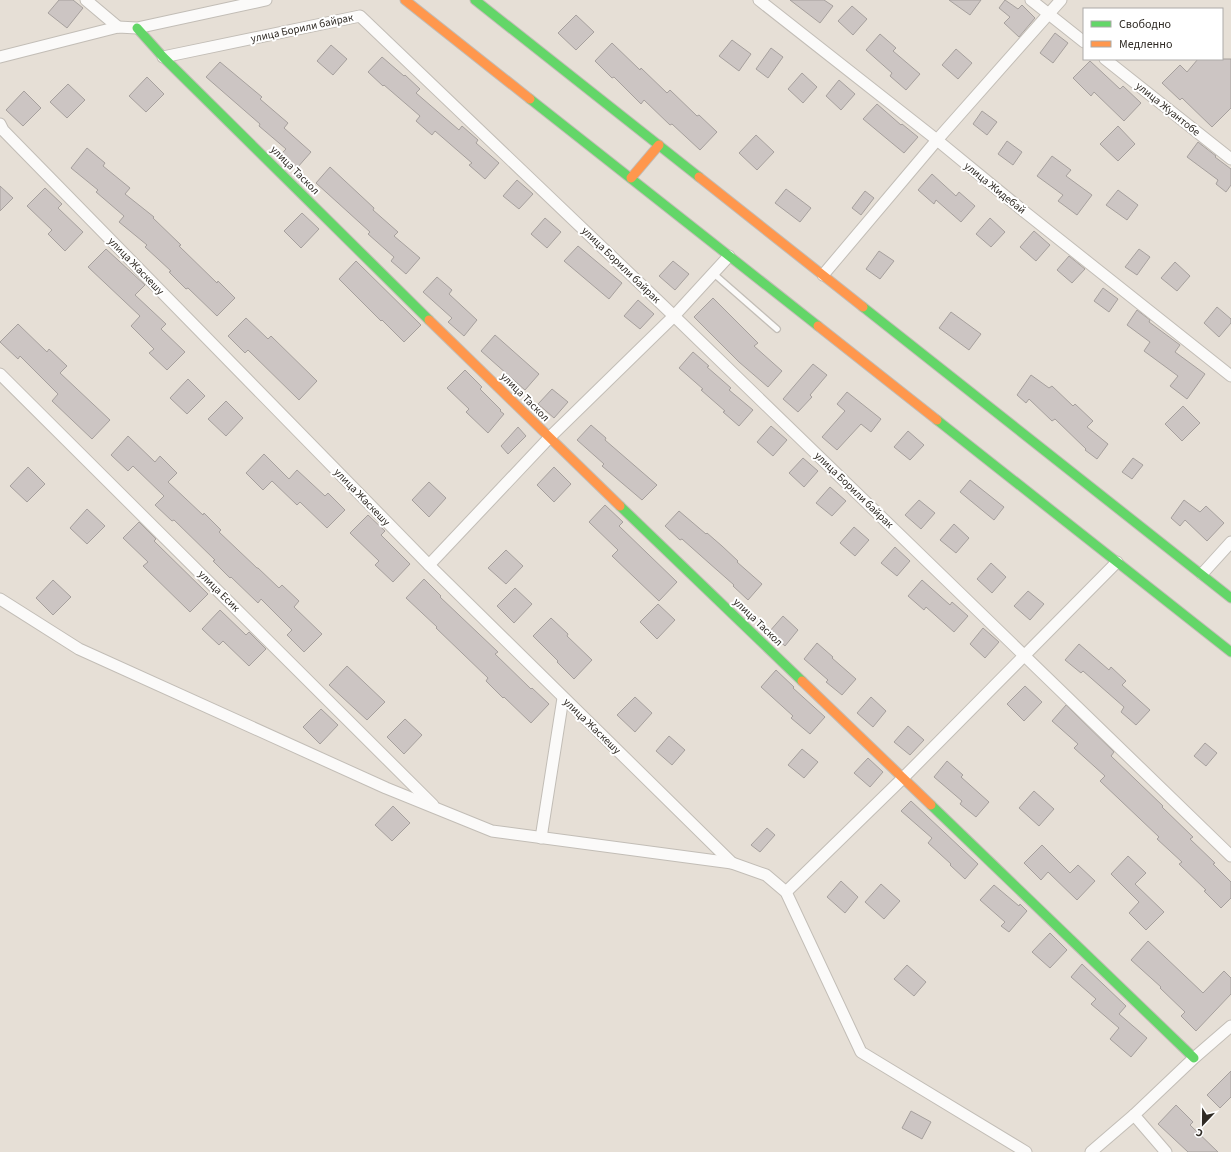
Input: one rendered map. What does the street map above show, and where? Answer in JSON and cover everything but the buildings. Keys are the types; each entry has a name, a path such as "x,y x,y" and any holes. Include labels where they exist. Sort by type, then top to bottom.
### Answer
{"main road":[{"path":"405,0 1231,652"},
{"path":"475,0 1231,598"},
{"name":"улица Таскол","path":"137,28 163,57 549,438 1194,1058"},
{"path":"631,178 659,145"}],"street":[{"path":"86,0 118,27"},
{"path":"0,57 118,27 137,28 266,0"},
{"name":"улица Жидебай","path":"759,0 937,140 1021,209 1231,376"},
{"path":"1031,0 1083,41"},
{"path":"823,275 937,140 1061,0"},
{"name":"улица Борили байрак","path":"163,57 360,16 674,316 1231,856"},
{"name":"улица Жуантобе","path":"1106,60 1231,159"},
{"name":"улица Жаскешу","path":"0,124 3,130 429,565 732,863"},
{"path":"429,565 549,438 674,316 729,256"},
{"name":"улица Есик","path":"0,374 437,808"},
{"path":"1202,574 1231,542"},
{"path":"786,892 903,778 1117,562"},
{"path":"0,599 79,649 386,788 492,831 732,863 766,875 786,892 861,1052 1026,1152"},
{"path":"541,838 563,698"},
{"path":"1091,1152 1134,1115 1194,1058 1229,1031"},
{"path":"1134,1115 1166,1152"}],"lane":[{"path":"713,273 777,329"}],"traffic: fast":[{"path":"475,0 699,177"},
{"path":"137,28 163,57 429,320"},
{"path":"530,99 818,326"},
{"path":"863,307 1231,598"},
{"path":"937,420 1231,652"},
{"path":"620,506 802,681"},
{"path":"931,805 1194,1058"}],"traffic: slow":[{"path":"405,0 530,99"},
{"path":"631,178 659,145"},
{"path":"699,177 863,307"},
{"path":"429,320 620,506"},
{"path":"818,326 937,420"},
{"path":"802,681 931,805"}]}
